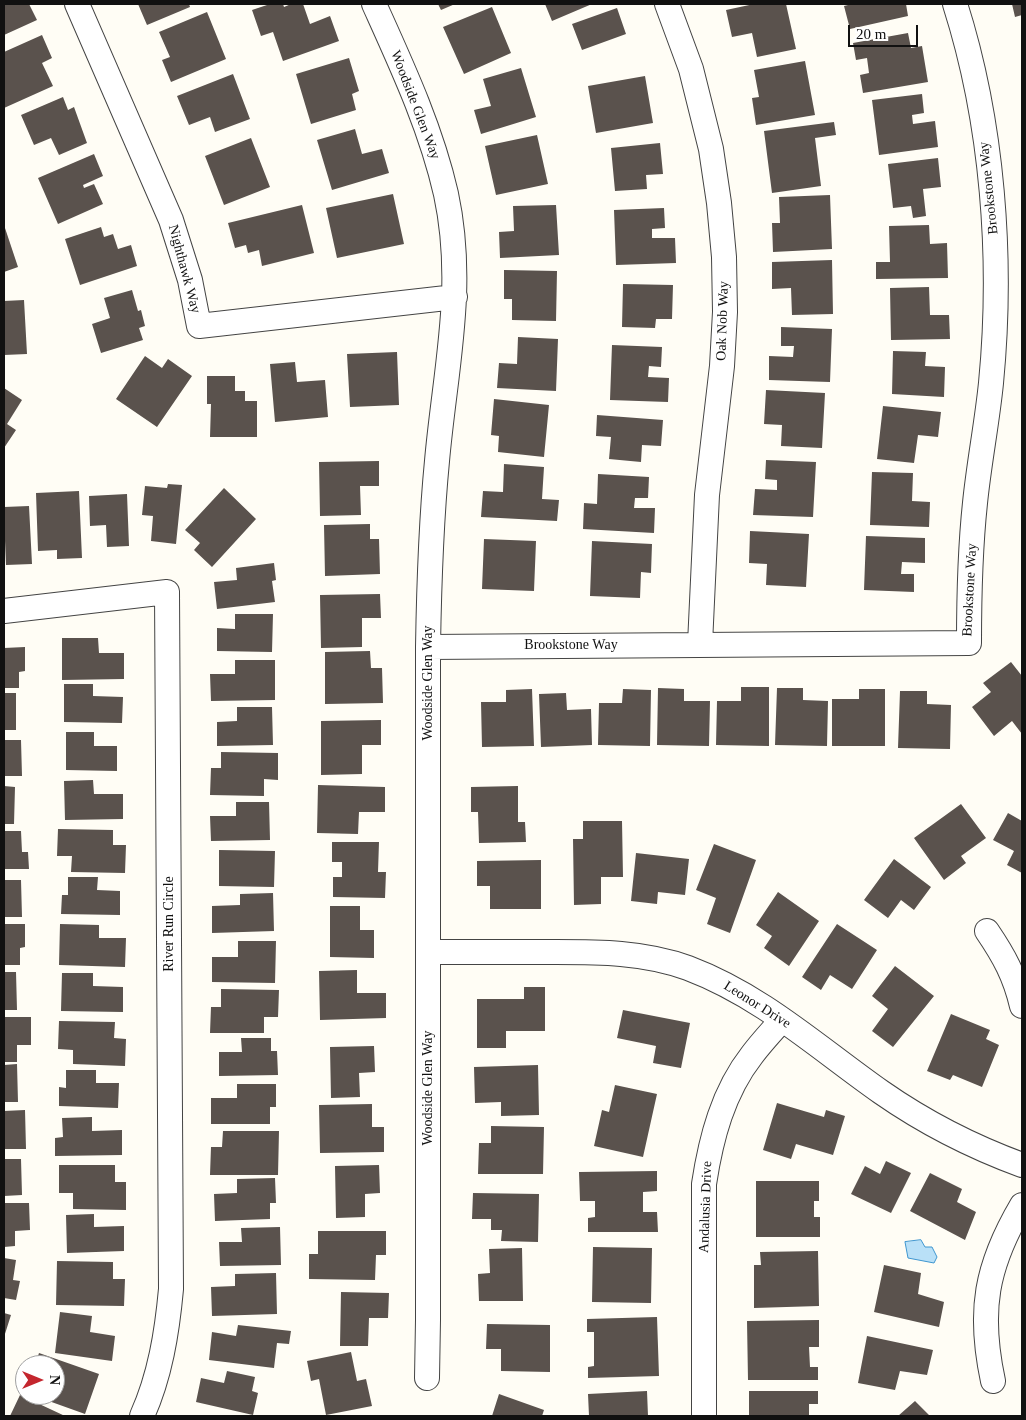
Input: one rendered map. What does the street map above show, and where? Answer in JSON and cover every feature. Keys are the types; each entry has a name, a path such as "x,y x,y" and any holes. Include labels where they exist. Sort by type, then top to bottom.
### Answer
{"street":[{"name":"Nighthawk Way","path":"76,4 171,220 190,280 199,326 455,297"},
{"name":"Woodside Glen Way","path":"374,4 412,90 433,146 446,195 451,229 455,297 453,331 437,460 430,556 428,647 428,1320 426,1378"},
{"name":"Oak Nob Way","path":"667,4 691,69 711,149 724,257 725,312 722,366 706,495 700,644"},
{"name":"Brookstone Way","path":"428,647 969,643 969,570 973,522 991,383 996,312 994,225 987,155 976,86 955,4"},
{"name":"River Run Circle","path":"4,612 167,592 171,1289 167,1328 159,1366 142,1416"},
{"path":"987,931 1005,957 1018,988 1022,1006"},
{"name":"Leonor Drive","path":"428,952 606,952 655,959 686,968 731,987 760,1003 883,1093 941,1129 1022,1165"},
{"name":"Andalusia Drive","path":"704,1416 704,1184 709,1150 719,1116 733,1085 751,1056 782,1020"},
{"path":"993,1381 987,1354 986,1298 1000,1245 1022,1205"}],"water":[{"path":"921,1240 925,1247 932,1247 937,1257 934,1263 908,1258 905,1242"}],"building":[{"path":"4,4 29,4 37,20 4,35"},
{"path":"138,4 189,4 190,7 147,25"},
{"path":"270,4 283,4 284,7 291,4 303,4 310,24 330,16 339,41 283,61 273,32 261,36 252,10"},
{"path":"438,4 455,4 441,10"},
{"path":"545,4 592,4 552,21"},
{"path":"754,4 786,4 796,49 757,57 752,33 732,37 726,10"},
{"path":"852,4 906,4 908,16 850,29 844,6"},
{"path":"1012,4 1022,4 1022,15 1015,17"},
{"path":"492,7 511,53 464,74 443,27"},
{"path":"617,8 626,34 582,50 572,24"},
{"path":"207,12 226,59 171,82 162,60 170,57 159,32"},
{"path":"908,33 911,48 922,46 928,82 863,93 860,75 869,73 867,58 856,60 853,43"},
{"path":"42,35 52,58 42,63 53,86 4,108 4,52"},
{"path":"349,58 359,91 352,94 356,110 311,124 296,74"},
{"path":"805,61 815,115 756,125 752,98 759,97 754,70"},
{"path":"521,68 536,117 481,134 474,110 491,106 483,79"},
{"path":"233,74 250,119 215,132 210,117 189,125 177,96"},
{"path":"645,76 653,123 596,133 588,86"},
{"path":"922,94 924,113 912,115 913,124 935,121 938,147 879,155 872,100"},
{"path":"63,97 68,110 74,107 87,143 59,155 51,138 34,145 21,115"},
{"path":"834,122 836,135 815,138 821,186 772,193 764,131"},
{"path":"355,129 362,154 382,149 389,173 332,190 317,140"},
{"path":"537,135 548,184 496,195 485,146"},
{"path":"251,138 270,187 224,205 205,156"},
{"path":"660,143 663,174 646,175 647,189 615,191 611,148"},
{"path":"94,154 103,176 83,185 84,188 94,184 103,204 58,224 38,178"},
{"path":"938,158 941,187 923,189 926,216 913,218 911,206 893,208 888,164"},
{"path":"393,194 404,244 337,258 326,208"},
{"path":"830,195 832,249 773,252 772,223 780,223 779,197"},
{"path":"302,205 314,253 262,266 259,250 248,253 246,245 235,248 228,223"},
{"path":"556,205 559,255 500,258 499,232 514,231 513,206"},
{"path":"664,208 665,228 652,229 652,238 675,238 676,263 616,265 614,210"},
{"path":"4,225 18,267 4,272"},
{"path":"929,225 930,244 947,243 948,278 876,279 876,262 890,262 889,226"},
{"path":"101,227 104,237 113,234 118,249 131,245 137,266 80,285 65,239"},
{"path":"832,260 833,314 792,315 791,288 772,289 772,262"},
{"path":"504,270 557,271 556,321 512,320 512,299 504,299"},
{"path":"623,284 673,285 672,319 656,319 655,328 622,327"},
{"path":"929,287 930,315 949,315 950,339 891,340 890,288"},
{"path":"132,290 138,311 141,310 145,326 139,328 143,340 101,353 92,324 110,318 104,298"},
{"path":"24,300 27,354 4,355 4,301"},
{"path":"781,327 832,329 830,382 769,380 769,356 793,357 794,346 781,346"},
{"path":"518,337 558,339 556,391 497,388 499,363 517,364"},
{"path":"612,345 662,347 661,367 649,366 648,377 669,378 668,402 610,400"},
{"path":"893,351 926,352 925,366 945,367 944,397 892,394"},
{"path":"397,352 399,405 350,407 347,354"},
{"path":"145,356 162,368 168,359 192,376 157,427 116,399"},
{"path":"295,362 297,382 325,380 328,417 275,422 270,364"},
{"path":"207,376 235,376 235,391 245,391 245,401 257,401 257,437 210,437 211,404 207,404"},
{"path":"4,388 22,400 7,424 16,430 4,448"},
{"path":"766,390 825,393 822,448 781,446 782,425 764,424"},
{"path":"494,399 549,405 544,457 498,452 499,436 491,435"},
{"path":"883,406 941,412 938,437 918,435 914,463 877,459"},
{"path":"597,415 663,420 661,446 642,445 641,462 609,459 611,437 596,436"},
{"path":"766,460 816,462 813,517 753,515 755,489 777,490 777,480 765,479"},
{"path":"379,461 379,486 360,486 361,515 320,516 319,462"},
{"path":"504,464 544,467 542,499 559,500 557,521 481,517 483,491 503,492"},
{"path":"872,472 913,473 912,501 930,502 929,527 870,525"},
{"path":"598,474 649,477 648,498 635,498 634,508 655,508 654,533 583,529 584,503 597,504"},
{"path":"168,484 182,485 176,544 151,541 153,516 142,515 145,486 167,488"},
{"path":"224,488 256,519 212,567 194,550 200,543 185,530"},
{"path":"79,491 82,558 57,559 57,550 38,551 36,493"},
{"path":"127,494 129,546 107,547 106,525 90,526 89,496"},
{"path":"29,506 32,564 6,565 4,507"},
{"path":"370,524 370,539 379,539 380,574 325,576 324,525"},
{"path":"750,531 809,534 806,587 766,585 767,564 749,563"},
{"path":"866,536 925,538 925,563 902,562 901,574 914,574 914,592 864,590"},
{"path":"484,539 536,541 534,591 482,589"},
{"path":"592,541 652,544 651,573 641,572 640,598 590,596"},
{"path":"274,563 276,580 272,581 275,602 217,609 214,582 237,580 236,568"},
{"path":"380,594 381,618 362,618 362,647 321,648 320,595"},
{"path":"235,614 273,614 272,652 217,651 217,628 235,629"},
{"path":"62,638 98,638 99,653 124,653 124,679 62,680"},
{"path":"25,647 25,671 19,672 19,688 4,688 4,648"},
{"path":"370,651 371,668 382,668 383,703 325,704 325,652"},
{"path":"235,660 275,660 275,700 211,701 210,674 235,674"},
{"path":"1011,662 1022,676 1022,734 1012,721 994,736 972,707 991,692 983,683"},
{"path":"64,684 93,684 93,696 123,697 122,723 64,722"},
{"path":"741,687 769,687 769,746 716,745 717,701 741,701"},
{"path":"658,688 684,689 684,701 710,701 709,746 657,745"},
{"path":"777,688 803,688 803,700 828,701 827,746 775,745"},
{"path":"532,689 534,746 482,747 481,702 506,702 506,690"},
{"path":"623,689 651,690 650,746 598,745 599,703 622,703"},
{"path":"859,689 885,689 885,746 832,746 832,699 859,699"},
{"path":"900,691 927,691 927,704 951,705 950,749 898,748"},
{"path":"4,693 16,693 16,730 4,730"},
{"path":"566,693 567,710 591,709 592,745 541,747 539,694"},
{"path":"237,707 272,707 273,745 217,746 217,722 237,721"},
{"path":"381,720 381,745 362,745 362,774 321,775 321,721"},
{"path":"66,732 94,732 94,746 117,746 117,771 66,770"},
{"path":"4,740 21,740 22,776 4,776"},
{"path":"221,752 278,753 278,780 264,779 264,796 210,795 211,768 221,768"},
{"path":"93,780 94,794 123,794 123,819 65,820 64,781"},
{"path":"318,785 385,787 385,812 359,812 358,834 317,833"},
{"path":"4,786 15,787 14,824 4,824"},
{"path":"518,786 518,822 525,822 526,842 479,843 478,812 471,812 471,787"},
{"path":"236,802 269,802 270,840 211,841 210,816 236,816"},
{"path":"961,804 986,838 961,856 966,863 944,880 914,838"},
{"path":"1008,813 1022,821 1022,873 1007,865 1014,851 993,840"},
{"path":"583,821 622,821 623,877 601,877 601,904 574,905 573,839 583,839"},
{"path":"58,829 113,830 113,845 126,845 125,873 71,872 72,856 57,856"},
{"path":"4,831 21,831 22,852 28,852 29,869 4,869"},
{"path":"332,842 379,842 378,872 386,872 385,898 333,897 333,877 342,877 342,862 332,862"},
{"path":"714,844 756,860 730,933 707,924 716,898 696,890"},
{"path":"219,850 275,851 274,887 219,886"},
{"path":"636,853 689,859 685,895 658,892 657,904 631,901"},
{"path":"894,859 931,887 914,910 901,900 888,918 864,900"},
{"path":"541,860 541,909 490,909 490,886 477,886 477,861"},
{"path":"68,877 98,877 97,890 120,891 120,915 61,914 62,895 68,895"},
{"path":"4,880 21,880 22,917 4,917"},
{"path":"778,892 819,921 789,966 764,948 772,936 756,925"},
{"path":"273,893 274,931 212,933 212,906 240,905 240,894"},
{"path":"330,906 360,906 360,930 374,930 374,958 330,957"},
{"path":"4,924 25,924 25,947 20,948 20,965 4,965"},
{"path":"60,924 99,925 99,938 126,938 125,967 59,965"},
{"path":"837,924 877,950 852,989 830,975 821,990 802,977"},
{"path":"238,941 276,941 275,983 212,982 212,957 238,957"},
{"path":"895,966 934,996 893,1047 872,1031 888,1009 872,996"},
{"path":"357,970 357,993 386,993 386,1018 320,1020 319,971"},
{"path":"4,972 16,972 17,1010 4,1010"},
{"path":"62,973 93,973 93,986 123,987 123,1012 61,1011"},
{"path":"524,987 545,987 545,1031 506,1031 506,1048 477,1048 477,999 524,999"},
{"path":"221,989 279,990 278,1017 264,1017 264,1033 210,1033 211,1007 221,1007"},
{"path":"623,1010 690,1023 681,1068 653,1063 656,1046 617,1038"},
{"path":"951,1014 990,1030 986,1039 999,1045 982,1087 953,1075 950,1080 927,1071"},
{"path":"4,1017 31,1017 31,1045 17,1045 17,1062 4,1062"},
{"path":"59,1021 115,1022 114,1038 126,1039 125,1066 73,1064 73,1050 58,1049"},
{"path":"241,1038 271,1038 271,1051 277,1051 278,1075 219,1076 219,1052 242,1052"},
{"path":"374,1046 375,1072 359,1073 360,1097 331,1098 330,1047"},
{"path":"17,1064 18,1102 4,1102 4,1065"},
{"path":"538,1065 539,1115 501,1116 501,1102 475,1103 474,1067"},
{"path":"66,1070 96,1070 96,1083 119,1083 118,1108 59,1106 59,1087 66,1088"},
{"path":"237,1084 276,1084 276,1107 270,1107 270,1124 211,1124 211,1098 237,1098"},
{"path":"615,1085 657,1094 643,1157 594,1146 602,1110 609,1112"},
{"path":"777,1103 824,1117 826,1110 845,1116 833,1155 796,1144 791,1159 763,1150"},
{"path":"372,1104 372,1127 384,1127 384,1152 320,1153 319,1105"},
{"path":"25,1110 26,1149 4,1149 4,1111"},
{"path":"92,1117 92,1131 122,1130 122,1155 55,1156 55,1138 63,1137 62,1118"},
{"path":"491,1126 544,1127 543,1174 478,1174 479,1143 491,1143"},
{"path":"223,1131 279,1131 278,1175 210,1175 211,1147 222,1147"},
{"path":"4,1159 21,1159 22,1195 4,1196"},
{"path":"886,1161 911,1173 891,1213 851,1194 865,1166 880,1174"},
{"path":"59,1165 115,1165 115,1182 126,1182 126,1210 73,1209 73,1193 59,1193"},
{"path":"379,1165 380,1193 365,1194 365,1217 336,1218 335,1166"},
{"path":"657,1171 657,1191 643,1192 643,1212 657,1212 658,1232 588,1232 588,1218 595,1217 595,1201 580,1201 579,1172"},
{"path":"930,1173 962,1189 957,1202 976,1212 965,1240 910,1211"},
{"path":"275,1178 276,1203 270,1203 270,1219 215,1221 214,1194 237,1193 237,1179"},
{"path":"756,1181 819,1181 819,1201 814,1201 814,1217 820,1217 820,1237 756,1237"},
{"path":"473,1193 539,1194 538,1242 501,1241 502,1230 491,1230 491,1219 472,1219"},
{"path":"4,1203 29,1203 30,1230 15,1231 15,1246 4,1247"},
{"path":"94,1214 94,1227 124,1226 124,1251 67,1253 66,1215"},
{"path":"280,1227 281,1265 220,1266 219,1242 242,1242 241,1228"},
{"path":"318,1231 386,1231 386,1255 376,1255 375,1280 309,1279 309,1254 318,1254"},
{"path":"593,1247 652,1248 651,1303 592,1302"},
{"path":"522,1248 523,1301 479,1301 478,1274 490,1273 489,1249"},
{"path":"818,1251 819,1306 754,1308 754,1265 761,1265 760,1252"},
{"path":"4,1258 16,1260 13,1280 20,1281 16,1300 4,1298"},
{"path":"57,1261 113,1262 113,1279 125,1279 124,1306 56,1305"},
{"path":"884,1265 921,1273 918,1294 944,1302 939,1327 874,1312"},
{"path":"276,1273 277,1314 212,1316 211,1287 235,1286 235,1274"},
{"path":"341,1292 389,1293 388,1318 369,1318 368,1346 340,1346"},
{"path":"60,1312 92,1316 90,1332 115,1336 112,1361 55,1353"},
{"path":"4,1313 11,1315 4,1337"},
{"path":"657,1317 659,1376 588,1378 588,1367 594,1366 594,1332 587,1332 587,1319"},
{"path":"819,1320 819,1347 809,1347 810,1367 818,1367 818,1380 748,1380 747,1321"},
{"path":"487,1324 550,1325 550,1372 501,1371 501,1349 486,1349"},
{"path":"238,1325 291,1331 289,1344 277,1343 274,1368 209,1360 212,1332 236,1336"},
{"path":"867,1336 933,1350 927,1375 900,1371 895,1390 858,1383"},
{"path":"351,1352 357,1381 366,1379 372,1406 326,1415 319,1379 311,1381 307,1361"},
{"path":"65,1362 99,1374 85,1414 60,1405 65,1405"},
{"path":"227,1371 255,1377 252,1391 258,1393 253,1415 196,1402 201,1378 224,1383"},
{"path":"647,1391 648,1416 589,1416 588,1394"},
{"path":"749,1391 818,1391 818,1404 809,1404 809,1416 749,1416"},
{"path":"499,1394 544,1410 542,1416 492,1416"},
{"path":"915,1401 930,1416 898,1416"},
{"path":"15,1405 41,1405 65,1416 10,1416"}]}
